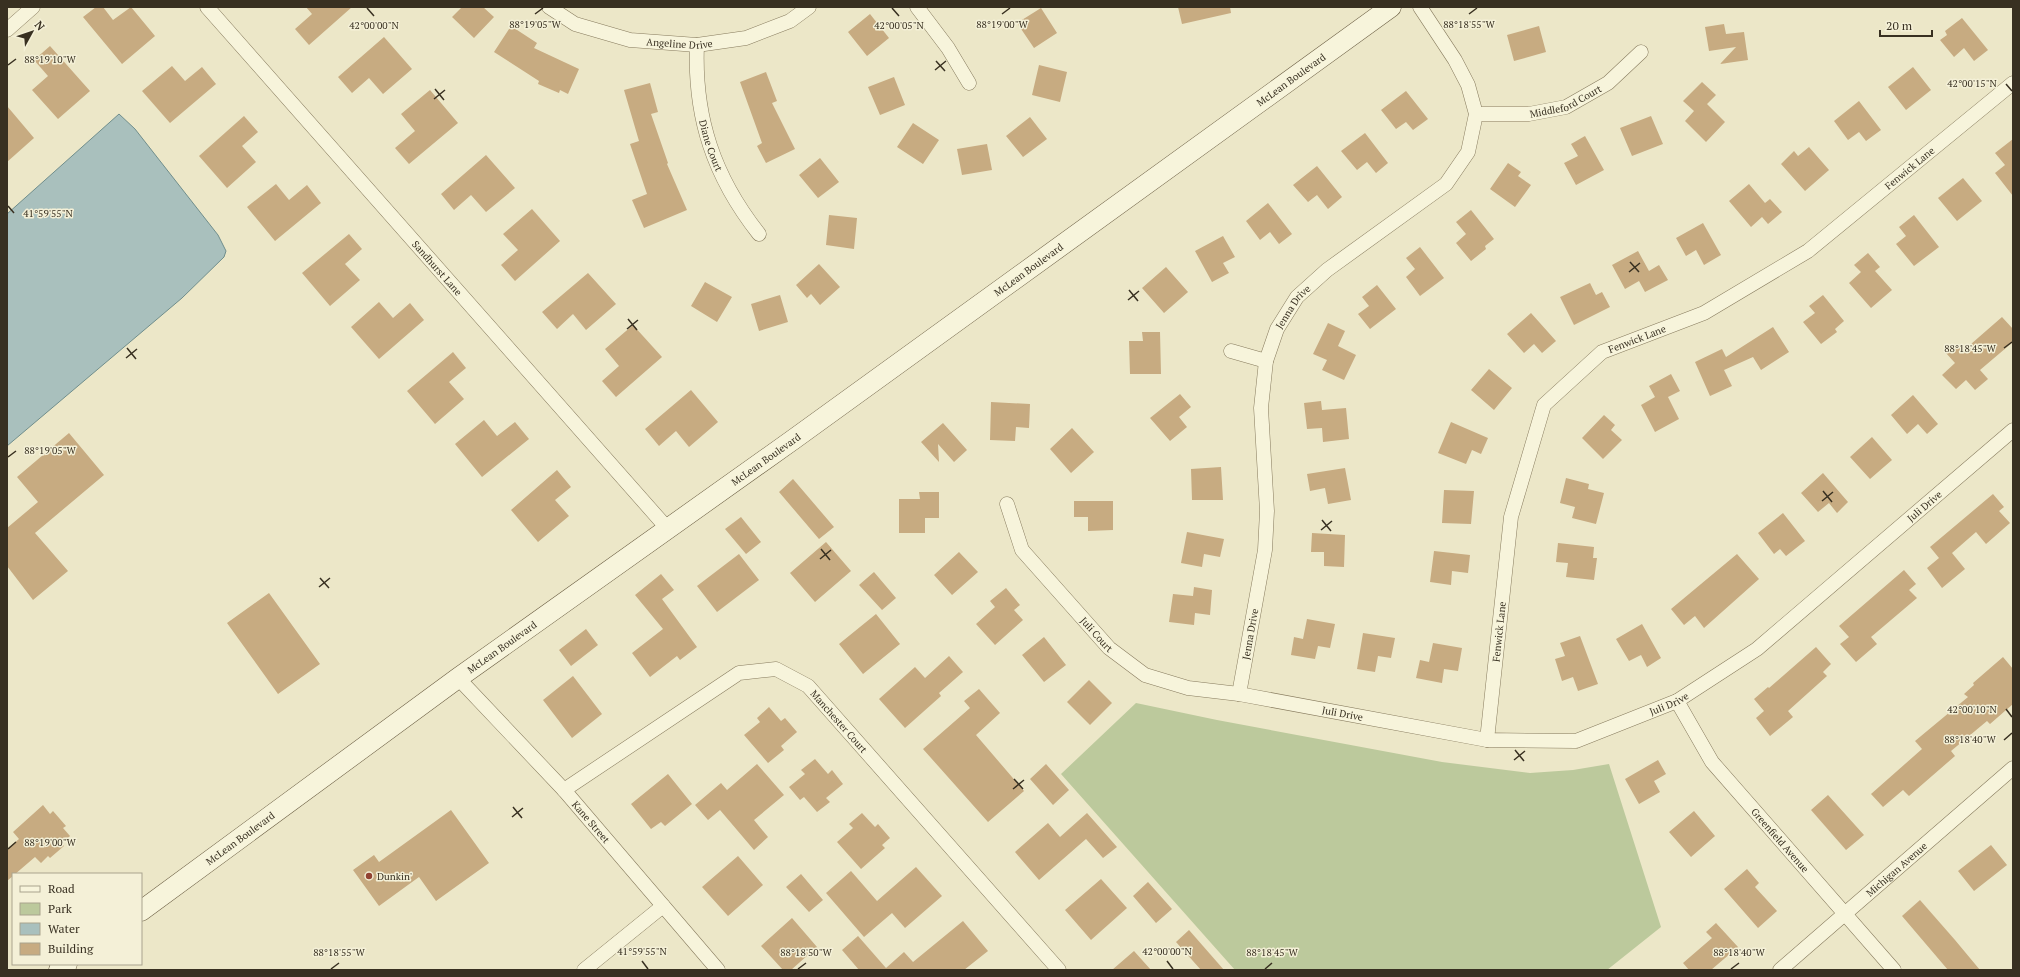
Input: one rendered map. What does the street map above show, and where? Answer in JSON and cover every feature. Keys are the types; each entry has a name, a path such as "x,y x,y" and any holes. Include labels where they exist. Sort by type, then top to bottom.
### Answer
{"main road":[{"name":"McLean Boulevard","path":"142,910 458,678 1391,7"}],"street":[{"path":"7,30 33,7"},
{"name":"Sandhurst Lane","path":"207,7 667,528"},
{"name":"Angeline Drive","path":"549,7 575,24 630,40 697,45 746,38 790,21 809,7"},
{"path":"917,7 948,48 969,83"},
{"name":"Jenna Drive","path":"1239,694 1265,550 1268,511 1261,408 1266,361 1277,329 1297,297 1327,270 1446,184 1468,152 1476,114 1468,85 1456,60 1420,7"},
{"name":"Diane Court","path":"697,45 696,76 701,112 709,145 729,192 743,214 759,234"},
{"name":"Middleford Court","path":"1476,114 1529,114 1566,107 1608,83 1641,52"},
{"name":"Fenwick Lane","path":"1487,740 1511,517 1544,405 1602,352 1704,313 1808,251 2013,83"},
{"path":"1231,352 1266,361"},
{"name":"Juli Drive","path":"1239,694 1487,740 1576,741 1677,701 1757,649 2013,430"},
{"name":"Juli Court","path":"1007,504 1022,550 1109,648 1145,675 1188,688 1239,694"},
{"name":"Manchester Court","path":"564,790 739,673 776,669 808,686 1059,970"},
{"name":"Kane Street","path":"458,678 564,790 718,970"},
{"name":"Greenfield Avenue","path":"1677,701 1712,762 1894,970"},
{"name":"Michigan Avenue","path":"1780,970 2013,768"},
{"path":"584,970 663,906"}],"green space":[{"path":"1136,703 1217,720 1442,762 1530,773 1573,770 1609,764 1661,927 1607,970 1235,970 1061,774"}],"water":[{"path":"119,114 135,129 218,235 226,251 224,257 182,298 7,446 7,214"}],"building":[{"path":"96,7 103,7 113,20 131,7 155,36 122,64 83,17"},
{"path":"306,7 352,7 309,45 295,29 312,14"},
{"path":"462,7 483,7 494,17 474,38 452,17"},
{"path":"1178,7 1230,7 1231,13 1182,24"},
{"path":"1041,8 1057,33 1034,48 1017,23"},
{"path":"870,14 889,38 867,56 848,32"},
{"path":"1962,18 1988,50 1974,61 1964,48 1954,57 1940,40 1947,35 1945,31"},
{"path":"1724,24 1726,34 1744,32 1748,60 1720,64 1736,47 1709,51 1705,27"},
{"path":"511,26 537,43 534,48 579,69 568,94 560,90 559,93 538,84 539,81 494,52"},
{"path":"1539,26 1546,52 1514,61 1507,35"},
{"path":"384,37 412,69 383,94 369,78 352,93 338,77"},
{"path":"50,46 90,91 58,119 32,90 48,76 34,60"},
{"path":"1039,65 1067,72 1060,102 1032,95"},
{"path":"172,66 185,81 202,67 216,84 170,123 142,91"},
{"path":"1913,67 1931,90 1906,110 1888,87"},
{"path":"766,72 777,101 772,103 795,149 766,163 757,146 762,143 740,82"},
{"path":"894,77 905,105 880,115 868,87"},
{"path":"1702,82 1716,95 1707,104 1725,122 1706,142 1685,121 1694,111 1683,101"},
{"path":"650,83 658,112 651,114 668,163 667,164 687,210 644,228 632,200 647,194 630,144 639,141 624,90"},
{"path":"430,90 458,123 409,164 395,148 415,131 401,114"},
{"path":"1406,91 1428,119 1413,130 1406,122 1396,129 1381,110"},
{"path":"1859,101 1881,130 1866,141 1859,132 1848,140 1834,121"},
{"path":"7,106 34,138 7,162"},
{"path":"244,116 258,132 242,146 256,162 227,188 199,156"},
{"path":"1651,116 1663,144 1632,156 1620,128"},
{"path":"1030,117 1047,139 1023,157 1006,136"},
{"path":"913,123 939,140 923,164 897,147"},
{"path":"1365,133 1388,163 1376,173 1367,162 1357,170 1341,151"},
{"path":"1585,136 1604,170 1576,185 1564,163 1578,156 1571,144"},
{"path":"2013,139 2013,196 1995,173 2005,165 1995,153"},
{"path":"987,144 992,170 962,175 957,149"},
{"path":"1809,147 1829,170 1805,191 1781,164 1794,151 1798,156"},
{"path":"486,155 515,188 486,212 471,195 454,210 441,194"},
{"path":"820,158 839,182 818,198 799,175"},
{"path":"1508,163 1521,172 1518,176 1531,185 1515,207 1490,189"},
{"path":"1317,166 1342,197 1328,209 1317,195 1308,202 1293,185"},
{"path":"1963,178 1982,201 1957,221 1938,198"},
{"path":"276,184 289,200 307,185 321,203 275,241 247,207"},
{"path":"1749,184 1765,203 1770,199 1782,212 1768,224 1762,217 1751,227 1729,201"},
{"path":"1268,203 1292,234 1279,244 1270,232 1260,240 1246,221"},
{"path":"532,209 560,241 515,281 501,265 518,250 503,234"},
{"path":"1471,210 1494,239 1485,246 1486,249 1471,261 1456,243 1466,234 1456,222"},
{"path":"829,215 857,218 854,249 826,245"},
{"path":"1914,215 1939,247 1914,266 1896,244 1906,236 1899,227"},
{"path":"1703,223 1721,255 1704,265 1696,250 1686,256 1676,238"},
{"path":"349,234 362,249 345,264 360,280 330,306 302,273"},
{"path":"1223,236 1235,257 1223,263 1229,273 1212,282 1195,251"},
{"path":"1420,247 1444,278 1420,296 1406,277 1415,269 1406,258"},
{"path":"1638,251 1649,271 1659,265 1668,280 1645,292 1639,281 1625,289 1612,265"},
{"path":"1868,253 1880,267 1875,271 1892,290 1871,308 1849,283 1861,272 1854,265"},
{"path":"819,264 840,287 820,305 811,294 807,298 796,285"},
{"path":"1166,267 1188,292 1164,313 1142,288"},
{"path":"588,273 616,304 586,330 573,314 557,329 542,312"},
{"path":"705,282 732,297 717,322 691,306"},
{"path":"1590,283 1596,295 1602,292 1610,307 1574,325 1560,297"},
{"path":"1377,285 1396,309 1370,329 1358,314 1369,306 1362,297"},
{"path":"780,295 788,322 759,331 751,304"},
{"path":"1823,295 1844,321 1835,329 1837,332 1821,344 1803,322 1815,313 1809,306"},
{"path":"379,302 393,318 410,303 424,320 379,359 351,327"},
{"path":"1531,313 1556,341 1542,353 1534,344 1524,353 1507,334"},
{"path":"2002,317 2013,329 2013,342 1980,370 1988,379 1975,390 1966,380 1956,389 1942,375 1955,363 1946,353 1957,344 1963,351"},
{"path":"1328,323 1345,331 1338,346 1356,355 1344,380 1322,370 1327,360 1313,354"},
{"path":"633,325 662,357 616,397 602,381 619,366 605,349"},
{"path":"1773,327 1789,352 1761,370 1753,357 1724,370 1732,386 1710,396 1695,362 1722,349 1726,357"},
{"path":"1142,332 1160,332 1161,374 1130,374 1129,341 1143,341"},
{"path":"453,352 466,368 449,382 464,399 435,424 407,391"},
{"path":"1489,369 1512,388 1494,410 1471,390"},
{"path":"1671,374 1680,391 1668,397 1679,419 1655,432 1641,405 1655,397 1649,386"},
{"path":"691,390 718,422 689,447 676,431 659,446 645,429"},
{"path":"1180,394 1191,407 1179,417 1187,427 1170,441 1150,418"},
{"path":"1913,395 1938,424 1927,434 1918,424 1907,434 1891,415"},
{"path":"1321,401 1322,410 1346,408 1349,439 1323,442 1322,428 1307,429 1304,403"},
{"path":"991,402 1030,404 1029,428 1016,427 1015,441 990,440"},
{"path":"1604,415 1615,425 1611,430 1622,440 1603,459 1582,438"},
{"path":"484,420 497,436 515,422 529,439 482,477 455,444"},
{"path":"1451,422 1488,438 1481,454 1472,450 1466,464 1438,453"},
{"path":"943,423 967,450 954,462 938,444 939,462 921,442"},
{"path":"1072,428 1094,452 1071,473 1050,449"},
{"path":"69,433 104,475 35,533 68,571 33,600 7,566 7,528 38,502 17,477"},
{"path":"1872,437 1892,460 1870,479 1850,457"},
{"path":"1221,467 1223,500 1192,500 1191,469"},
{"path":"1345,468 1351,500 1328,504 1325,488 1310,491 1307,474"},
{"path":"557,470 571,487 555,500 569,516 538,542 511,510"},
{"path":"1823,473 1848,502 1837,513 1829,503 1818,512 1801,493"},
{"path":"1566,478 1589,484 1588,489 1604,493 1596,524 1572,518 1575,507 1560,503"},
{"path":"793,479 834,527 819,539 779,492"},
{"path":"1444,490 1474,491 1471,524 1442,523"},
{"path":"919,492 939,492 939,518 925,518 925,533 899,533 899,499 920,499"},
{"path":"1993,494 2004,507 1999,511 2010,523 1986,544 1976,532 1952,553 1965,569 1942,588 1927,568 1939,558 1930,547"},
{"path":"1074,501 1113,501 1113,530 1088,531 1088,517 1074,517"},
{"path":"1783,513 1805,541 1786,556 1780,549 1774,554 1758,533"},
{"path":"741,517 761,542 746,554 725,529"},
{"path":"1187,532 1224,539 1220,557 1204,554 1202,567 1181,563"},
{"path":"1312,533 1345,535 1344,567 1324,566 1324,552 1311,552"},
{"path":"826,542 851,571 815,602 790,573"},
{"path":"1558,543 1594,547 1593,558 1597,558 1594,580 1566,577 1568,563 1556,562"},
{"path":"1434,551 1470,555 1468,573 1452,571 1451,585 1430,582"},
{"path":"959,552 978,572 952,595 934,575"},
{"path":"739,554 759,580 717,612 697,586"},
{"path":"1737,554 1759,579 1704,628 1695,616 1684,625 1671,609"},
{"path":"1904,570 1916,584 1909,590 1917,598 1871,637 1877,644 1856,662 1840,644 1849,637 1839,626"},
{"path":"874,572 896,598 882,610 859,585"},
{"path":"661,574 674,590 662,599 697,647 680,660 677,656 650,677 632,653 663,629 635,595"},
{"path":"1194,587 1212,590 1210,615 1195,613 1194,625 1169,622 1173,594 1193,596"},
{"path":"1006,588 1020,605 1014,610 1023,620 995,645 976,624 995,607 990,601"},
{"path":"269,593 320,664 278,694 227,623"},
{"path":"876,614 900,644 863,674 839,644"},
{"path":"1307,619 1335,624 1330,648 1318,646 1315,659 1291,655 1294,637 1303,639"},
{"path":"1642,624 1661,658 1647,667 1641,655 1629,661 1616,639"},
{"path":"586,629 598,645 571,666 559,650"},
{"path":"1363,633 1395,638 1391,658 1378,656 1375,672 1357,669"},
{"path":"1580,636 1598,684 1578,691 1573,677 1562,681 1555,659 1565,656 1560,643"},
{"path":"1044,637 1066,665 1044,682 1022,655"},
{"path":"1433,643 1462,648 1458,671 1444,669 1442,683 1416,678 1420,660 1429,662"},
{"path":"1816,647 1831,664 1823,672 1827,676 1788,711 1793,717 1770,736 1756,718 1764,711 1754,699 1768,687 1769,688"},
{"path":"949,656 963,672 939,693 941,696 905,728 879,699 915,667 925,678"},
{"path":"2003,657 2013,669 2013,704 1990,724 1987,721 1951,751 1955,756 1909,796 1903,790 1883,807 1871,794 1922,749 1915,741 1968,697 1964,694 1974,685 1973,683"},
{"path":"573,676 602,714 572,738 543,700"},
{"path":"1089,680 1112,703 1090,725 1067,702"},
{"path":"979,689 1000,713 976,735 1024,791 988,822 923,749 970,708 964,701"},
{"path":"769,707 781,721 785,718 797,732 781,746 784,750 768,763 744,735 760,722 757,718"},
{"path":"815,759 828,774 832,770 843,784 826,798 830,802 817,812 804,797 800,800 789,787 805,774 801,770"},
{"path":"1658,760 1666,774 1654,781 1660,792 1639,804 1625,779"},
{"path":"757,764 784,795 754,820 768,837 754,850 720,810 708,820 695,805 721,783 727,790"},
{"path":"1046,764 1069,790 1053,805 1030,779"},
{"path":"668,774 692,804 665,826 661,822 651,829 631,804"},
{"path":"1828,795 1864,835 1846,850 1811,810"},
{"path":"43,805 50,814 53,811 66,826 63,828 70,836 62,844 64,846 50,858 48,856 41,863 35,857 16,873 12,873 12,877 7,881 7,849 19,839 13,832"},
{"path":"451,810 489,863 436,901 419,877 379,906 353,870 374,855 379,862"},
{"path":"1694,811 1715,836 1691,857 1669,832"},
{"path":"862,813 875,827 878,824 890,838 882,845 885,848 861,869 837,842 853,828 849,824"},
{"path":"1087,813 1117,847 1103,858 1086,839 1039,880 1015,852 1048,823 1060,837"},
{"path":"1991,845 2007,865 1974,891 1958,871"},
{"path":"738,856 763,885 728,916 702,887"},
{"path":"916,867 942,896 905,928 892,913 864,937 826,893 851,871 877,901"},
{"path":"1747,869 1759,883 1755,887 1777,911 1758,928 1724,889"},
{"path":"801,874 823,900 809,912 786,887"},
{"path":"1101,879 1127,908 1091,940 1065,910"},
{"path":"1148,882 1172,909 1156,923 1133,896"},
{"path":"1920,900 1980,970 1948,970 1902,916"},
{"path":"792,918 817,947 791,970 783,970 761,946"},
{"path":"963,921 988,951 964,970 859,970 842,950 858,936 886,968 904,952 913,962"},
{"path":"1716,923 1738,947 1711,970 1689,970 1683,963 1712,938 1706,932"},
{"path":"1189,930 1224,970 1201,970 1176,942"},
{"path":"1134,951 1151,970 1112,970"}],"place":[{"name":"Dunkin'","path":"369,876"}]}
